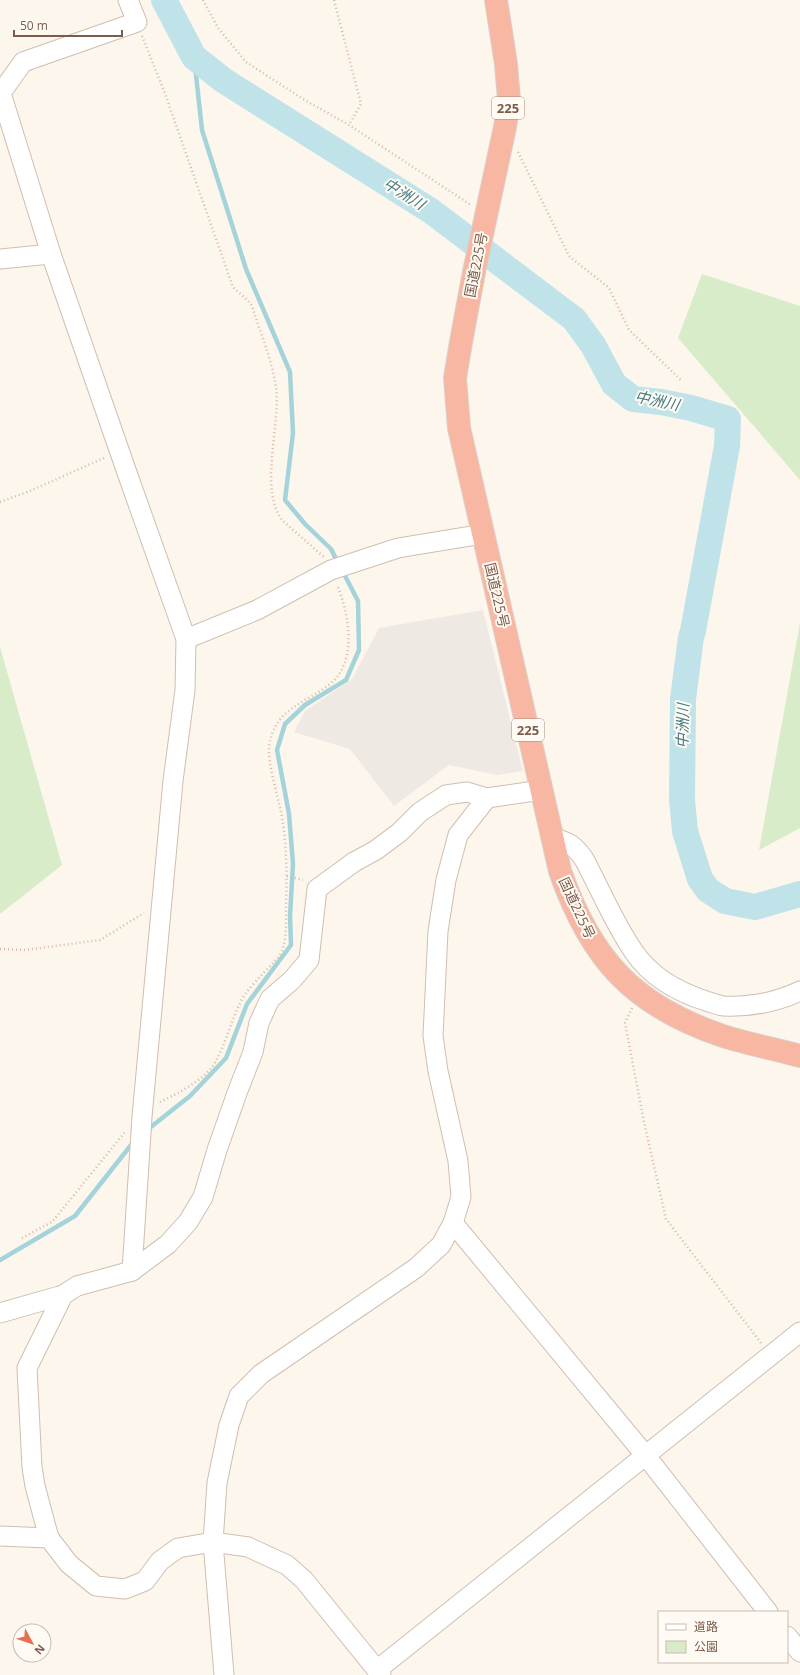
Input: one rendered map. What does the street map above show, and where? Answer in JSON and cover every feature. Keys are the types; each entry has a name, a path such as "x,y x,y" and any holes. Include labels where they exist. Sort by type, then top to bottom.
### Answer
{"highway":[{"name":"国道225号","path":"496,0 506,64 509,100 505,127 474,272 456,378 459,428 560,871 580,921 602,956 613,969 639,993 666,1012 694,1026 725,1037 800,1056"}],"street":[{"path":"128,0 137,22 23,62 1,93 51,254 119,452 186,639 185,690 173,781 143,1110 132,1271"},
{"path":"0,259 51,254"},
{"path":"186,639 257,610 338,568 398,548 483,534"},
{"path":"0,1314 63,1295 77,1286 132,1271 168,1244 188,1222 204,1197 237,1093 253,1052 259,1023 270,999 292,980 309,960 317,889 354,862 376,850 400,832 420,812 446,795 467,792 487,798 542,790"},
{"path":"224,1675 213,1542 217,1483 229,1425 239,1396 261,1374 416,1268 441,1245 453,1223 461,1197 458,1161 438,1071 433,1036 438,931 446,880 458,835 487,798"},
{"path":"552,838 567,842 576,848 584,858 620,929 634,953 646,966 673,986 691,996 722,1006 752,1005 790,996 800,991"},
{"path":"453,1223 646,1456 767,1611"},
{"path":"63,1295 27,1368 35,1486 49,1538 69,1564 96,1586 125,1589 145,1581 160,1561 178,1548 213,1542 248,1547 287,1565 308,1585 379,1673 800,1332"},
{"path":"0,1536 49,1538"},
{"path":"788,1637 800,1652"}],"path":[{"path":"203,0 218,28 246,62 303,99 349,124 486,216"},
{"path":"334,0 361,104 349,124"},
{"path":"22,1238 52,1222 143,1110 182,1092 202,1078 217,1061 240,1001 282,953 286,933 287,876 283,822 269,747 276,725 292,707 330,684 339,674 345,662 349,630 338,568 283,521 273,505 271,487 273,442 277,414 276,387 271,367 252,306 248,299 239,294 233,287 164,91 137,22"},
{"path":"505,127 569,256 609,288 629,330 681,380"},
{"path":"0,502 30,491 119,452"},
{"path":"0,949 25,950 100,940 162,902"},
{"path":"639,993 625,1023 644,1122 666,1219 771,1355"}],"shaded area":[{"path":"483,610 523,771 497,775 449,765 394,806 350,749 294,732 305,711 352,679 379,628"}],"green space":[{"path":"702,274 800,306 800,480 678,338"},
{"path":"800,623 800,828 759,850"},
{"path":"0,647 62,865 0,914"}],"waterway":[{"name":"中洲川","path":"164,0 194,57 223,80 431,211 574,319 593,345 614,384 633,399 661,402 691,408 728,419 727,446 691,637 683,699 682,800 685,831 700,879 708,890 725,901 755,907 800,894"},
{"path":"194,57 202,130 246,269 290,372 293,433 285,500 305,524 331,549 338,563"},
{"path":"147,1130 190,1096 226,1058 247,1004 291,945 290,916 293,864 289,814 277,750 285,724 305,705 346,680 359,650 358,601 342,570"},
{"path":"0,1260 75,1216 135,1140"}]}
